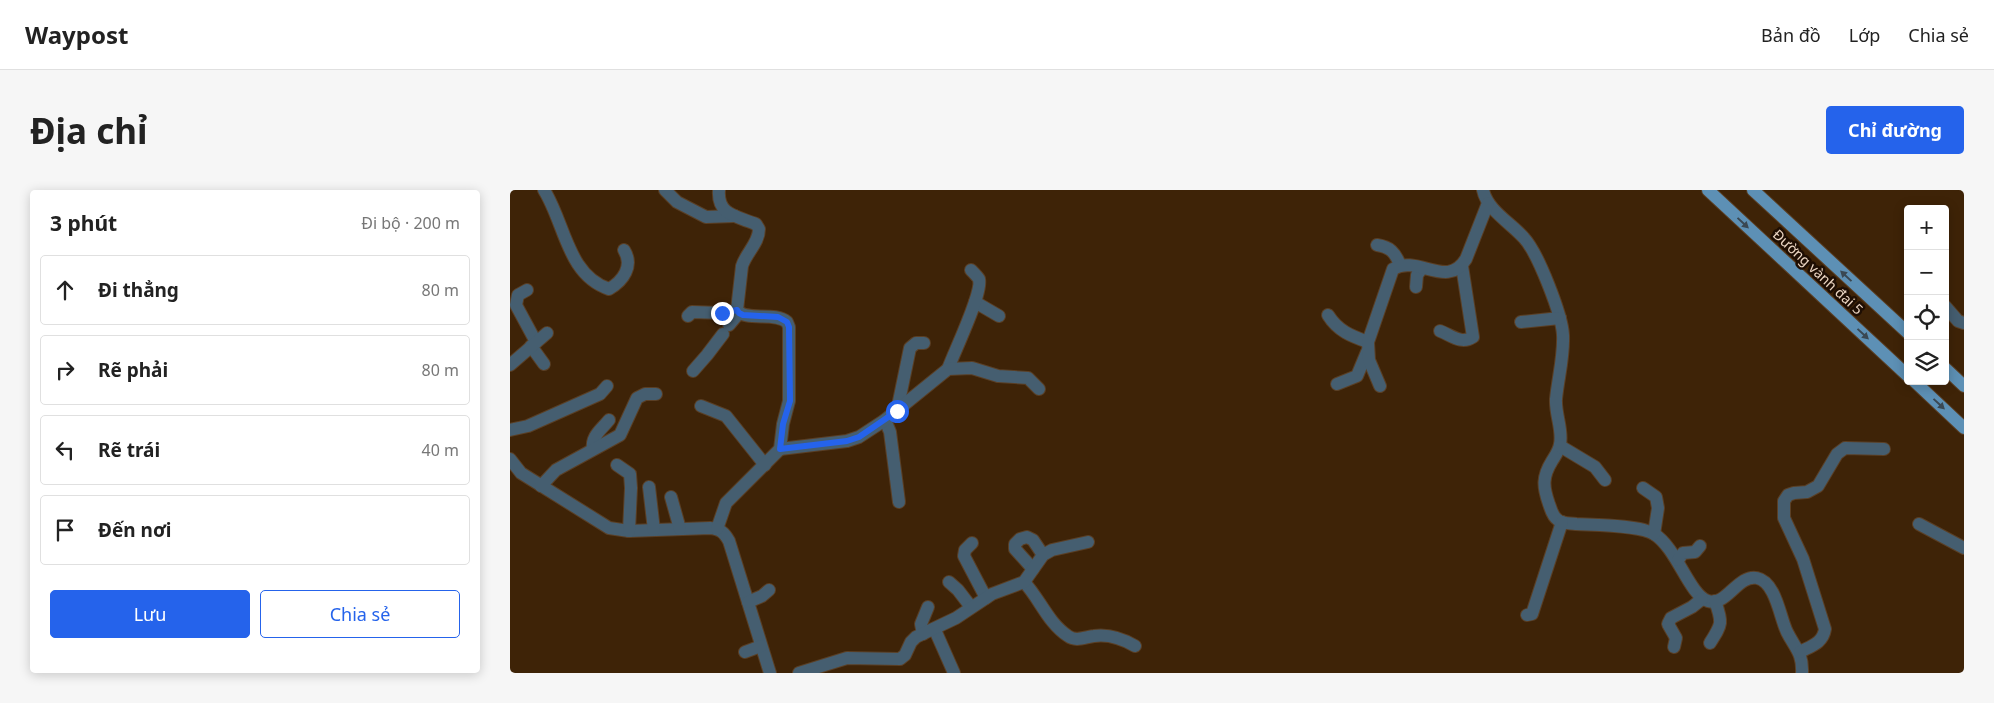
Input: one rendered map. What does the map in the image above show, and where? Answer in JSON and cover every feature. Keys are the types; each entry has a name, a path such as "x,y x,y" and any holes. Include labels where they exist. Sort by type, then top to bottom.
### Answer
{"main road":[{"name":"Đường vành đai 5","path":"1708,190 1904,372"},
{"name":"Đường vành đai 5","path":"1754,190 1904,329"},
{"path":"1949,372 1964,386"},
{"path":"1918,385 1964,428"}],"street":[{"path":"544,190 550,200 574,259 597,285 609,289 620,283 626,274 627,256 624,250"},
{"path":"665,190 677,202 706,217 738,216"},
{"path":"693,371 707,356 738,312 742,266 759,234 756,224 723,209 718,201 719,190"},
{"path":"1483,190 1488,203 1524,238 1533,250 1560,318 1563,335 1556,400 1561,435 1560,446 1543,479 1544,489 1552,514 1562,522 1634,529 1654,534 1678,560 1695,592 1709,600 1720,615 1721,625 1710,644"},
{"path":"1337,384 1357,376 1389,276 1393,269 1400,265 1408,264 1445,272 1454,271 1462,266 1488,203"},
{"path":"1377,245 1387,247 1396,254 1400,265"},
{"path":"1440,331 1458,340 1469,340 1473,337 1462,266"},
{"path":"1416,287 1417,275 1422,268"},
{"path":"780,449 847,441 859,437 886,420 948,369 975,302 979,286 978,277 971,270"},
{"path":"527,290 518,295 516,305 544,364"},
{"path":"975,302 999,316"},
{"path":"1949,311 1958,321 1964,323"},
{"path":"688,316 692,312 738,312 778,317 787,322 789,327 790,401 783,424 780,449 726,503 718,528"},
{"path":"1328,316 1335,326 1367,347 1369,360 1380,386"},
{"path":"1521,322 1560,318"},
{"path":"510,364 547,334"},
{"path":"897,411 910,348 916,343 924,343"},
{"path":"948,369 972,368 998,376 1028,378 1039,389"},
{"path":"510,430 528,426 600,394 607,386"},
{"path":"541,486 556,470 620,434 637,398 645,394 656,394"},
{"path":"701,406 726,416 765,465"},
{"path":"593,449 592,442 595,435 609,420"},
{"path":"886,420 890,432 899,502"},
{"path":"1560,446 1595,467 1605,480"},
{"path":"1800,652 1820,641 1824,636 1825,630 1803,559 1784,518 1784,501 1788,495 1794,492 1813,490 1818,486 1837,454 1845,448 1884,449"},
{"path":"510,459 521,473 609,528 629,531 718,528 729,541 770,673"},
{"path":"618,465 630,474 629,531"},
{"path":"649,487 654,530"},
{"path":"1642,488 1656,497 1658,508 1654,534"},
{"path":"671,497 680,529"},
{"path":"1527,615 1532,614 1562,522"},
{"path":"1919,524 1964,548"},
{"path":"1034,569 1015,549 1015,544 1027,537 1034,540 1043,555"},
{"path":"799,673 847,658 900,659 905,655 911,642 916,637 956,618 986,598 1024,582 1043,555 1052,550 1088,542"},
{"path":"972,543 965,550 964,556 986,598"},
{"path":"1678,560 1683,553 1695,552 1700,546"},
{"path":"1674,647 1676,638 1668,624 1671,618 1751,577 1759,578 1765,582 1778,602 1787,632 1800,652 1803,663 1802,673"},
{"path":"950,582 971,608"},
{"path":"1024,582 1031,589 1046,615 1068,637 1076,640 1095,636 1117,638 1135,646"},
{"path":"748,602 762,596 768,590"},
{"path":"928,607 921,624 929,632 954,673"},
{"path":"745,652 761,646"}],"route":[{"path":"722,313 737,310 743,315 778,317 787,322 789,327 790,401 783,424 780,449 847,441 870,431 897,411"}]}
